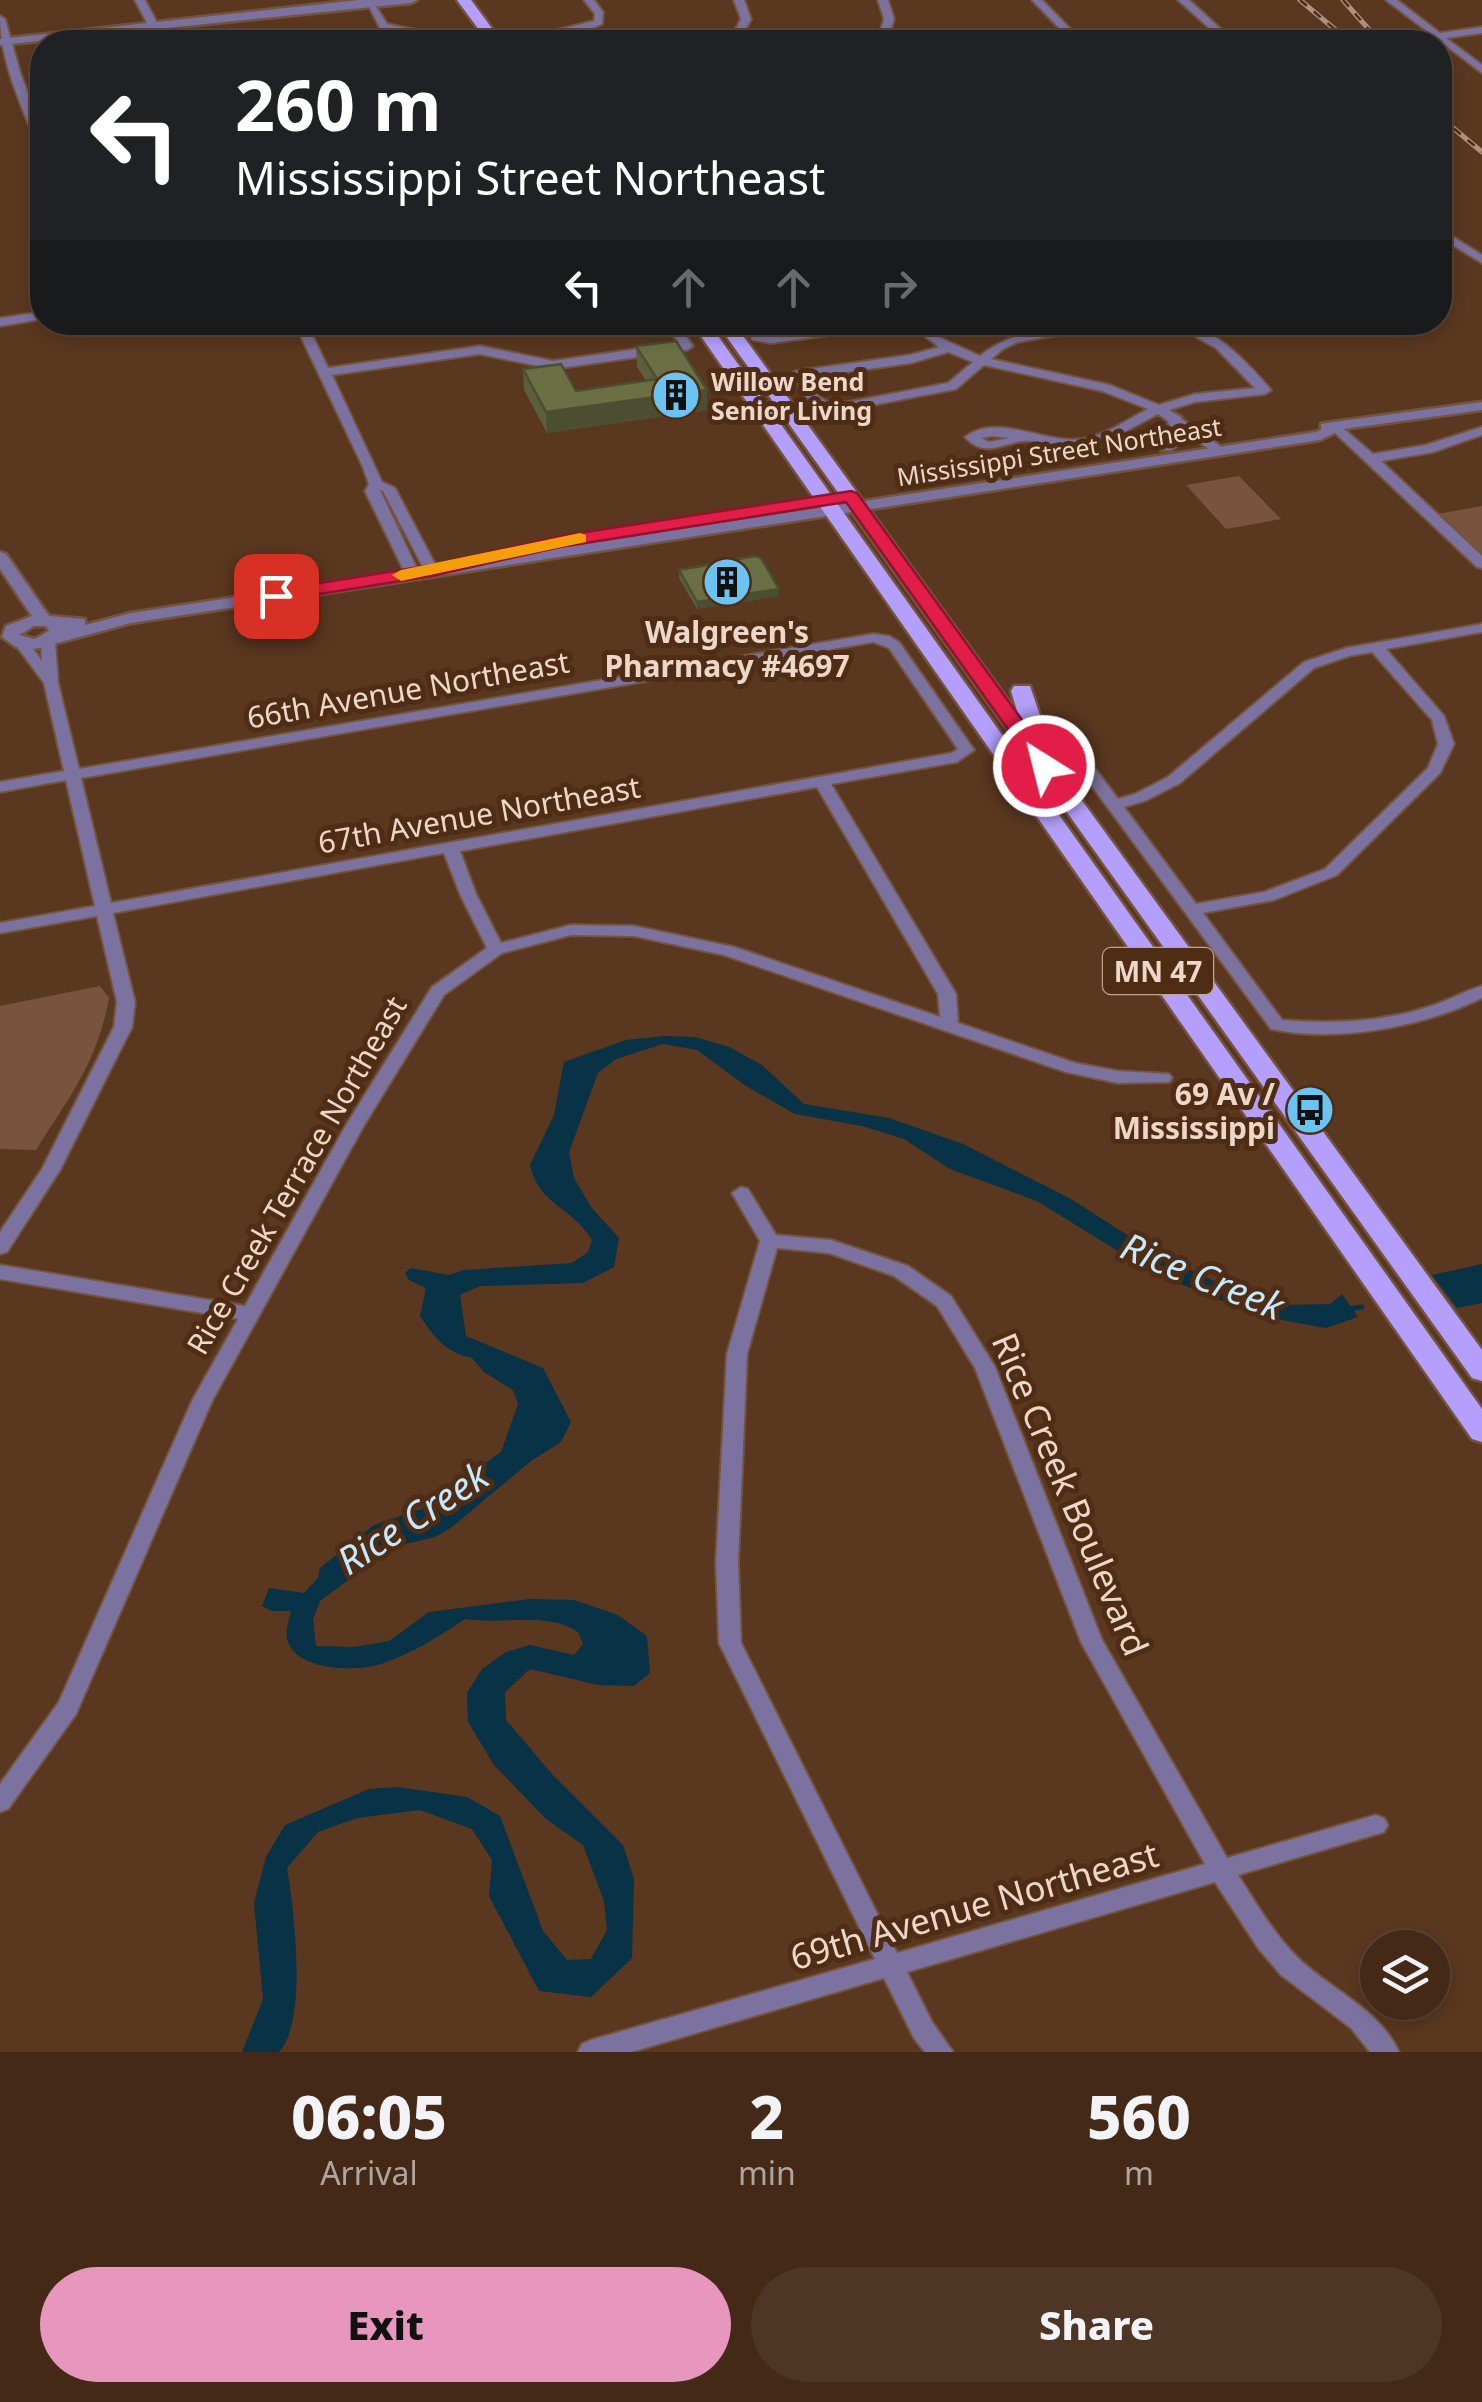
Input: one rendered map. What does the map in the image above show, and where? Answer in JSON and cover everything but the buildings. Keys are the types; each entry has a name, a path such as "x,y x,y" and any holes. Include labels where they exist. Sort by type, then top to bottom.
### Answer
{"main road":[{"path":"464,0 486,30"},
{"path":"484,0 505,30"},
{"name":"MN 47","path":"709,335 1044,766 1482,1372"},
{"name":"MN 47","path":"732,335 843,504 1482,1430"},
{"path":"1022,691 1044,766"}],"street":[{"path":"140,0 156,30"},
{"path":"116,30 294,5 411,0"},
{"path":"573,30 599,22 600,14 590,0"},
{"path":"739,0 746,20 741,30"},
{"path":"883,0 889,20 886,30"},
{"path":"1037,0 1066,30"},
{"path":"1183,0 1217,30"},
{"path":"1391,0 1428,30"},
{"path":"369,2 378,21 401,30"},
{"path":"0,19 4,42 30,114"},
{"path":"1452,34 1482,30"},
{"path":"4,42 30,39"},
{"path":"1452,48 1482,70"},
{"path":"1452,242 1482,260"},
{"path":"0,322 30,318"},
{"path":"306,335 376,484 388,488 432,570"},
{"path":"323,372 480,350 503,353 532,364 553,365 686,346 679,335"},
{"path":"755,335 771,339 800,335"},
{"path":"930,335 946,348 984,360 1098,385 1159,409 1213,446"},
{"path":"946,348 911,359 796,375 815,400 831,410 952,386 1014,339 1040,335"},
{"path":"1022,438 1065,444 1100,441 1159,409 1191,400 1265,390 1220,345 1200,335"},
{"name":"Mississippi Street Northeast","path":"12,636 432,570 578,552 1166,448 1320,436 1337,427 1482,406"},
{"path":"1166,448 1180,437 1174,417"},
{"path":"1337,427 1482,564"},
{"path":"1370,459 1428,449 1482,431"},
{"name":"Mississippi Street Northeast","path":"843,504 1213,446"},
{"path":"376,484 372,491 412,573"},
{"path":"0,556 49,630 51,683 70,774 125,984 123,1026 51,1170 0,1247"},
{"path":"21,587 12,636 51,683"},
{"path":"1114,805 1174,780 1309,665 1375,646 1482,628"},
{"name":"66th Avenue Northeast","path":"0,786 884,638 894,645 966,750"},
{"path":"1192,910 1268,896 1331,872 1435,770 1446,744 1439,719 1375,646"},
{"path":"1052,721 1276,1025 1388,1021 1443,1010 1482,991"},
{"name":"67th Avenue Northeast","path":"0,928 821,781 956,756 966,750"},
{"path":"821,781 947,994 950,1026"},
{"path":"450,847 496,949"},
{"name":"Rice Creek Terrace Northeast","path":"0,1802 68,1707 202,1400 354,1127 438,991 496,949 571,930 634,931 682,939 1072,1068 1162,1078"},
{"path":"741,1193 770,1241 736,1354 727,1562 730,1642 923,2030 940,2052"},
{"name":"Rice Creek Boulevard","path":"770,1241 831,1247 901,1271 944,1301 985,1367 1092,1642 1221,1870 1266,1940 1290,1966 1360,2020 1386,2052"},
{"path":"0,1272 250,1314"},
{"name":"69th Avenue Northeast","path":"591,2052 1376,1825"}],"shaded area":[{"path":"1239,476 1281,519 1226,529 1186,485"},
{"path":"1482,506 1482,555 1437,514"},
{"path":"100,986 109,998 104,1021 90,1060 71,1095 36,1150 0,1149 0,1006"}],"water":[{"name":"Rice Creek","path":"695,1037 729,1047 762,1065 804,1104 889,1118 963,1144 1071,1199 1149,1249 1242,1295 1282,1305 1330,1304 1342,1294 1358,1317 1326,1328 1270,1318 1201,1293 1142,1266 1037,1201 950,1169 904,1139 862,1126 795,1114 746,1086 697,1050 663,1044 616,1059 598,1073 569,1152 574,1178 591,1207 619,1238 614,1267 583,1283 480,1286 460,1295 466,1336 543,1368 571,1422 561,1442 531,1461 452,1527 435,1537 393,1547 320,1601 313,1619 316,1646 354,1647 389,1641 429,1612 530,1599 574,1600 618,1615 647,1636 650,1673 634,1686 598,1685 530,1669 505,1692 506,1720 552,1774 623,1845 634,1879 632,1958 591,1997 539,1991 489,1896 492,1860 472,1829 420,1810 357,1818 318,1832 287,1868 296,1964 288,2037 279,2052 242,2052 263,1999 254,1903 266,1857 285,1825 369,1789 398,1787 467,1797 500,1816 543,1931 567,1960 591,1959 607,1930 604,1901 583,1845 546,1819 494,1765 468,1722 467,1693 482,1669 506,1652 530,1645 574,1655 583,1644 578,1632 538,1620 465,1619 393,1660 370,1667 329,1667 294,1652 286,1635 291,1611 272,1611 262,1606 269,1588 304,1593 318,1578 320,1568 374,1525 421,1509 501,1452 518,1404 513,1390 484,1372 472,1358 448,1348 436,1337 420,1316 426,1288 409,1280 405,1273 411,1268 448,1275 464,1270 572,1263 588,1252 592,1240 548,1198 534,1179 530,1165 554,1115 564,1062 626,1040"},
{"path":"1482,1264 1482,1303 1457,1308 1432,1275"}],"waterway":[{"name":"Rice Creek","path":"1349,1309 1362,1307"}],"railway":[{"path":"1300,0 1336,30"},
{"path":"1343,0 1369,30"},
{"path":"1452,127 1482,152"}],"slow traffic":[{"path":"401,575 580,538"}],"place":[{"name":"Willow Bend Senior Living","path":"676,395"},
{"name":"Walgreen's Pharmacy #4697","path":"727,582"},
{"name":"69 Av / Mississippi","path":"1310,1110"}],"route":[{"path":"276,596 432,570 560,542 851,496 1044,766"}]}
